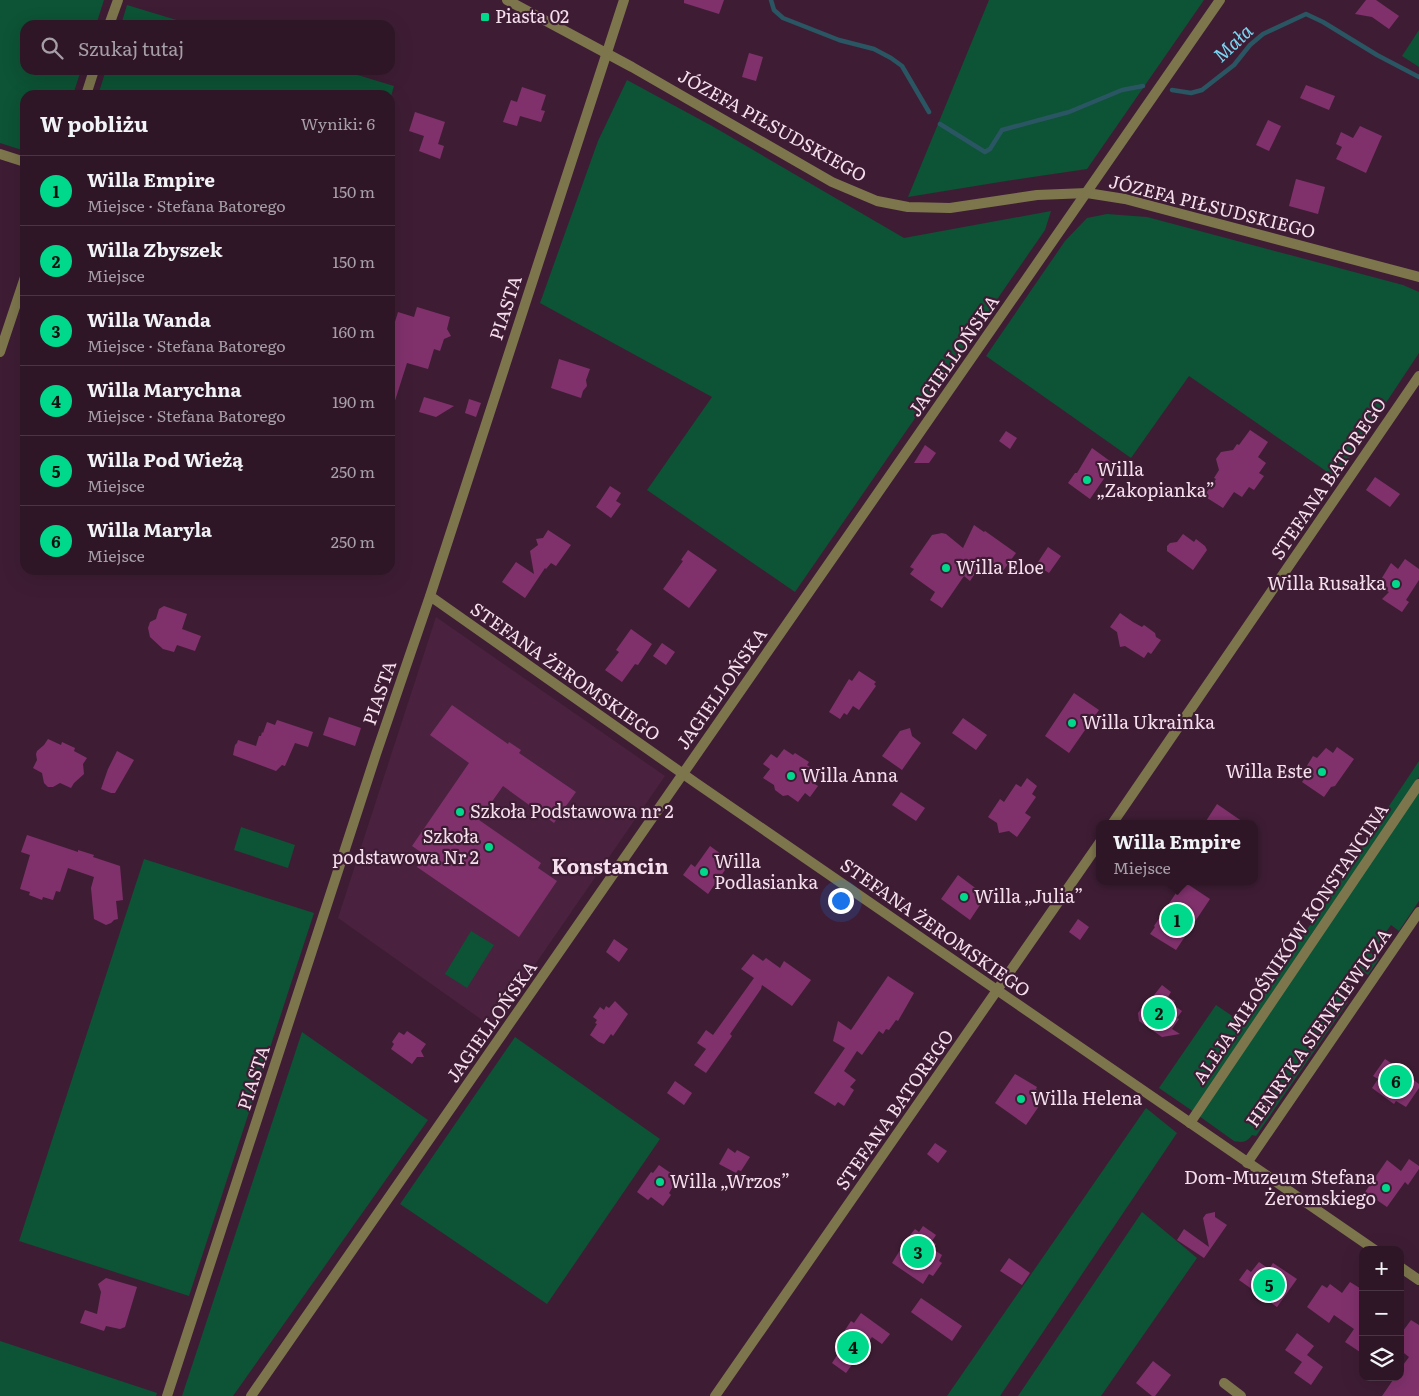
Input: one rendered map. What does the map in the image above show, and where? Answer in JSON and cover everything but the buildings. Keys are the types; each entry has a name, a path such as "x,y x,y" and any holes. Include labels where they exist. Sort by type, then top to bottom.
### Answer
{"street":[{"path":"111,20 118,0"},
{"name":"JÓZEFA PIŁSUDSKIEGO","path":"507,0 607,53 832,182 877,201 908,208 950,208 1037,195 1087,193 1125,199 1419,278"},
{"name":"PIASTA","path":"167,1396 624,0"},
{"name":"JAGIELLOŃSKA","path":"251,1396 1087,193 1107,160 1220,0"},
{"path":"88,90 92,75"},
{"path":"0,154 20,160"},
{"path":"0,352 20,292"},
{"name":"STEFANA BATOREGO","path":"1115,820 1419,376"},
{"name":"STEFANA ŻEROMSKIEGO","path":"430,596 682,774 1369,1246"},
{"name":"ALEJA MIŁOŚNIKÓW KONSTANCINA","path":"1190,1123 1419,784"},
{"name":"STEFANA BATOREGO","path":"715,1396 1096,848"},
{"name":"HENRYKA SIENKIEWICZA","path":"1247,1163 1419,912"},
{"path":"1404,1270 1419,1280"},
{"path":"1224,1384 1241,1396"}],"shaded area":[{"name":"Szkoła podstawowa Nr 2","path":"436,617 665,776 492,1027 338,918"}],"green space":[{"path":"0,0 104,0 98,20 20,20 20,75 79,75 75,90 20,90 20,149 0,143"},
{"path":"989,0 1204,0 1087,169 908,197"},
{"path":"127,5 176,20 122,20"},
{"path":"1419,30 1419,67 1402,56"},
{"path":"104,75 358,75 394,86 393,90 100,90"},
{"path":"627,80 712,126 904,238 1051,211 1045,230 795,592 647,490 712,397 540,303 598,141"},
{"path":"1107,214 1147,217 1403,285 1419,292 1419,353 1336,478 1189,376 1131,458 986,356 1065,241 1087,218"},
{"path":"1419,761 1419,777 1194,1112 1159,1088 1216,1005 1244,1024"},
{"path":"1419,790 1419,901 1399,931 1391,925 1371,953 1379,959 1368,975 1359,969 1340,996 1348,1002 1256,1136 1252,1135 1240,1142 1234,1141 1199,1116"},
{"path":"241,827 295,845 288,868 234,850"},
{"path":"144,859 314,913 189,1296 19,1241"},
{"path":"471,931 494,945 467,988 445,974"},
{"path":"302,1032 428,1120 233,1396 182,1396"},
{"path":"515,1037 660,1139 547,1304 400,1204"},
{"path":"1146,1108 1177,1133 1000,1396 947,1396"},
{"path":"1142,1212 1197,1258 1101,1396 1018,1396"},
{"path":"0,1341 157,1393 156,1396 0,1396"}],"waterway":[{"name":"Mała","path":"771,0 774,10 783,18 839,40 874,49 891,58 902,66 929,112"},
{"name":"Mała","path":"1172,90 1191,93 1202,90 1234,65 1250,45 1263,34 1306,14 1419,77"},
{"name":"Mała","path":"940,124 985,152 990,149 1002,130 1069,112 1122,90 1143,86"}],"place":[{"name":"Piasta 02","path":"485,17"},
{"name":"Willa „Zakopianka”","path":"1087,480"},
{"name":"Willa Eloe","path":"946,568"},
{"name":"Willa Rusałka","path":"1396,584"},
{"name":"Willa Ukrainka","path":"1072,723"},
{"name":"Willa Este","path":"1322,772"},
{"name":"Willa Anna","path":"791,776"},
{"name":"Szkoła Podstawowa nr 2","path":"460,812"},
{"name":"Szkoła podstawowa Nr 2","path":"489,847"},
{"name":"Willa Podlasianka","path":"704,872"},
{"name":"Willa „Julia”","path":"964,897"},
{"name":"Willa Empire","path":"1177,920"},
{"name":"Willa Zbyszek","path":"1159,1013"},
{"name":"Willa Maryla","path":"1396,1081"},
{"name":"Willa Helena","path":"1021,1099"},
{"name":"Willa „Wrzos”","path":"660,1182"},
{"name":"Dom-Muzeum Stefana Żeromskiego","path":"1386,1188"},
{"name":"Willa Wanda","path":"918,1252"},
{"name":"Willa Pod Wieżą","path":"1269,1285"},
{"name":"Willa Marychna","path":"853,1347"}],"district":[{"name":"Konstancin","path":"610,867"}]}
